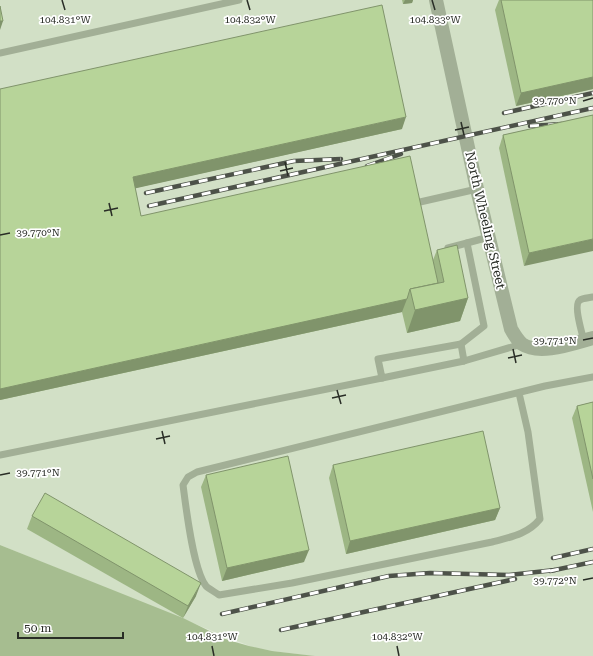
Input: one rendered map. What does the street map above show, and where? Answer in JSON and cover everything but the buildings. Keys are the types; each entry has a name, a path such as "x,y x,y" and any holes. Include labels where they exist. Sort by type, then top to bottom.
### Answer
{"street":[{"name":"North Wheeling Street","path":"436,0 477,189 490,237 510,324 516,338 522,344"},
{"path":"522,344 531,348 540,349 588,340"}],"lane":[{"path":"0,53 239,0"},
{"path":"420,202 477,189"},
{"path":"446,248 490,237"},
{"path":"382,378 378,360 461,344 484,326 467,243"},
{"path":"588,340 577,304 580,300 593,297"},
{"path":"461,344 464,361"},
{"path":"0,455 464,361 522,344"},
{"path":"519,393 528,432 540,519 534,527 518,535 492,542 292,583 218,595 206,586 198,568 188,520 183,485 188,477 198,472 545,386 593,377"}],"shaded area":[{"path":"0,0 593,0 593,656 314,656 272,651 252,647 0,545"}],"green space":[{"path":"0,545 183,618 228,640 272,651 315,656 0,656"}],"railway":[{"path":"504,113 593,93"},
{"path":"149,206 593,108"},
{"path":"530,126 562,124"},
{"path":"367,166 401,154"},
{"path":"146,193 294,161 341,159"},
{"path":"553,558 593,549"},
{"path":"550,571 593,562"},
{"path":"222,614 389,576 430,573 509,575 555,570"},
{"path":"281,630 515,579"}]}
